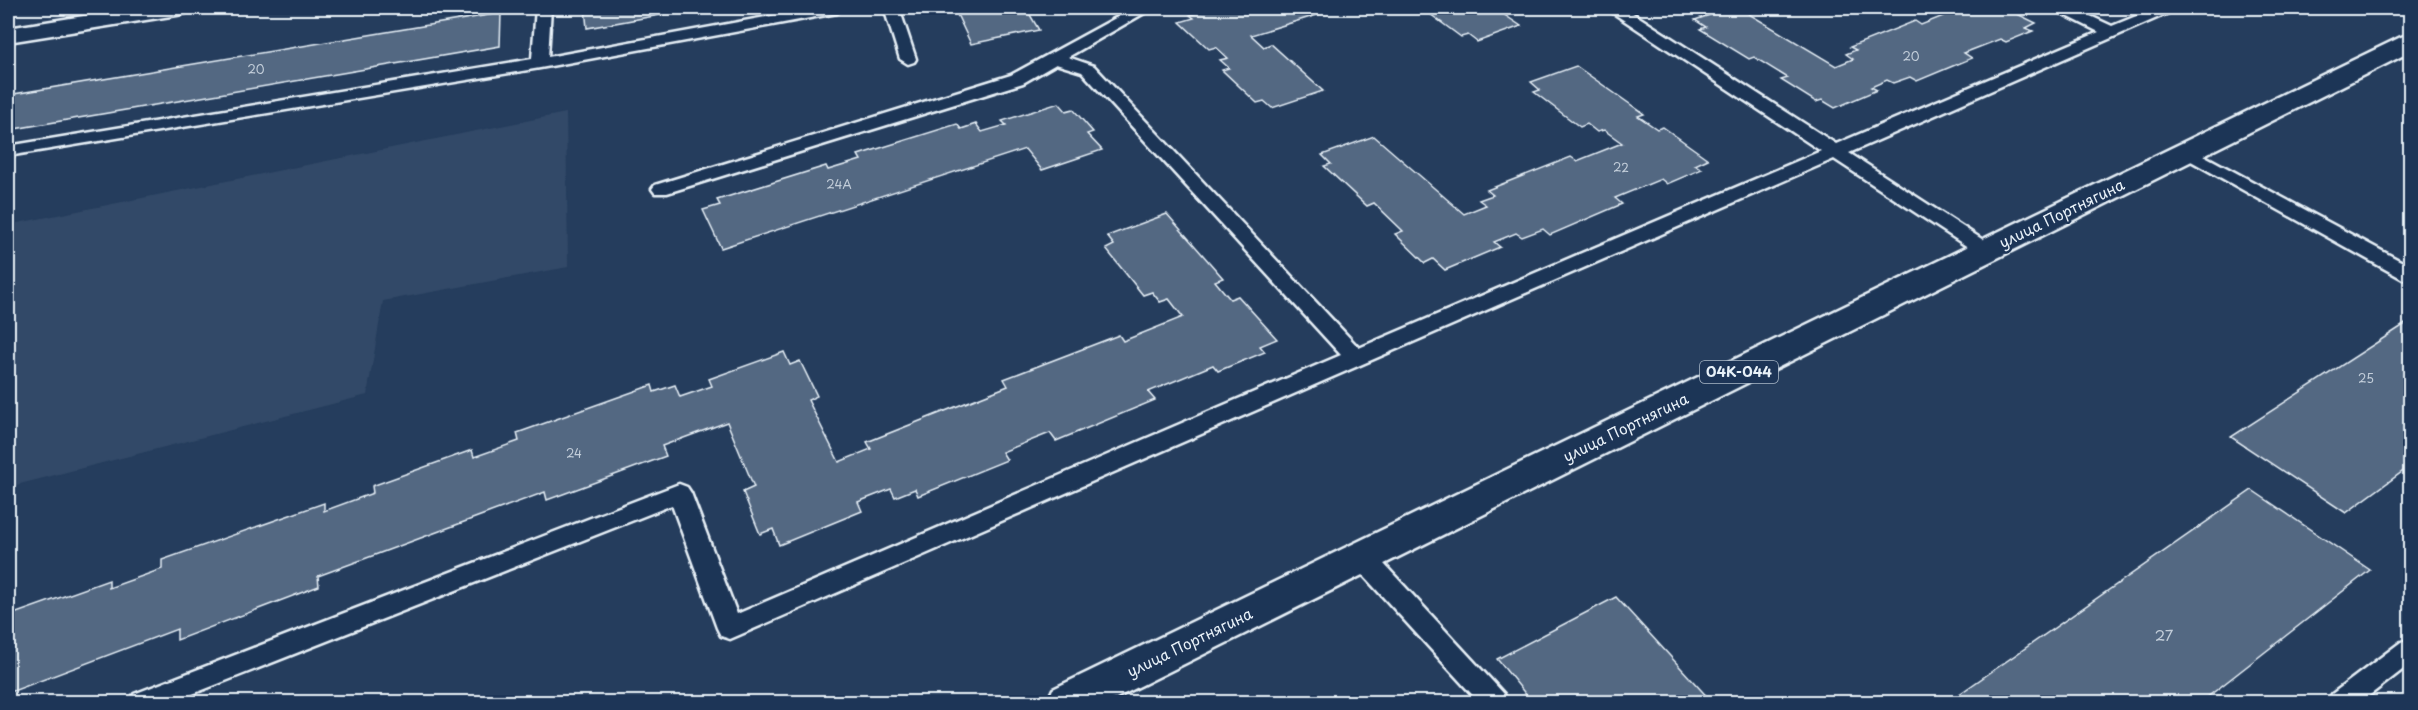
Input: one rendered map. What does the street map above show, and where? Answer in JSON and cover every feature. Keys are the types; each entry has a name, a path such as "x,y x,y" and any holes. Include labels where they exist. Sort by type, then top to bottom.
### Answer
{"main road":[{"path":"8,35 177,8"},
{"name":"улица Портнягина","path":"1068,702 2410,42"}],"lane":[{"path":"540,63 543,8"},
{"path":"8,151 540,63 837,8"},
{"path":"891,8 908,59"},
{"path":"661,189 1017,79 1145,8"},
{"path":"1615,8 1987,251"},
{"path":"2062,8 2111,32"},
{"path":"143,702 679,493 730,628 2168,8"},
{"path":"1055,58 1088,69 1356,358"},
{"path":"2188,152 2410,274"},
{"path":"1363,558 1495,702"},
{"path":"2341,702 2410,650"}],"shaded area":[{"path":"566,113 568,267 383,301 367,395 8,487 8,225"}],"building":[{"path":"585,8 699,8 587,28"},
{"path":"954,8 1026,8 1039,30 971,44"},
{"path":"1214,8 1340,8 1251,35 1264,47 1271,44 1323,91 1272,108 1264,101 1257,103 1222,70 1229,68 1220,60 1228,58 1216,47 1209,49 1180,22 1194,18 1190,15"},
{"path":"1422,8 1494,8 1521,26 1477,42 1468,35 1461,37"},
{"path":"1730,8 1739,8 1836,66 1853,59 1846,54 1856,50 1850,47 1915,21 1921,25 1956,11 1950,8 2005,8 2036,23 2026,28 2033,31 2006,42 2000,39 1964,53 1972,58 1917,81 1910,77 1893,83 1887,80 1871,87 1877,90 1835,108 1822,100 1816,102 1781,80 1788,78 1754,57 1749,59 1700,29 1706,27 1695,20"},
{"path":"501,13 500,46 8,130 8,95"},
{"path":"1576,66 1644,114 1638,116 1657,129 1663,127 1708,159 1695,165 1702,169 1667,184 1661,179 1615,198 1622,204 1550,235 1543,229 1522,237 1516,233 1494,242 1500,247 1445,270 1433,259 1425,263 1395,234 1403,231 1374,203 1367,206 1324,166 1331,164 1322,155 1374,136 1464,214 1486,205 1479,200 1493,195 1487,190 1571,157 1577,161 1622,143 1604,130 1597,132 1587,124 1580,127 1534,92 1540,90 1531,82"},
{"path":"1059,103 1066,111 1073,109 1093,132 1087,134 1102,150 1042,170 1025,149 721,248 703,210 720,205 717,200 826,166 828,170 861,160 858,155 957,124 961,129 976,124 982,132 1006,125 1002,121"},
{"path":"1167,214 1223,278 1215,281 1230,299 1238,296 1277,339 1260,346 1265,352 1218,371 1213,365 1148,392 1155,400 1056,441 1050,433 1002,452 1007,460 918,496 915,489 895,497 891,489 858,502 862,511 779,545 773,529 760,534 743,492 754,487 727,422 662,446 666,456 547,500 545,492 318,576 319,586 177,640 177,629 8,693 8,616 109,580 109,588 162,569 162,560 324,503 324,511 373,493 372,486 472,450 474,457 519,441 517,433 652,385 654,392 675,385 680,397 712,386 709,379 784,352 790,365 800,361 817,396 808,400 839,462 871,449 867,442 1008,386 1004,379 1119,335 1123,341 1183,317 1169,299 1160,302 1152,292 1143,295 1106,249 1114,245 1107,236"},
{"path":"2410,321 2410,466 2346,513 2231,437"},
{"path":"2252,490 2370,570 2201,702 1948,702"},
{"path":"1616,597 1712,702 1532,702 1497,659"}]}
